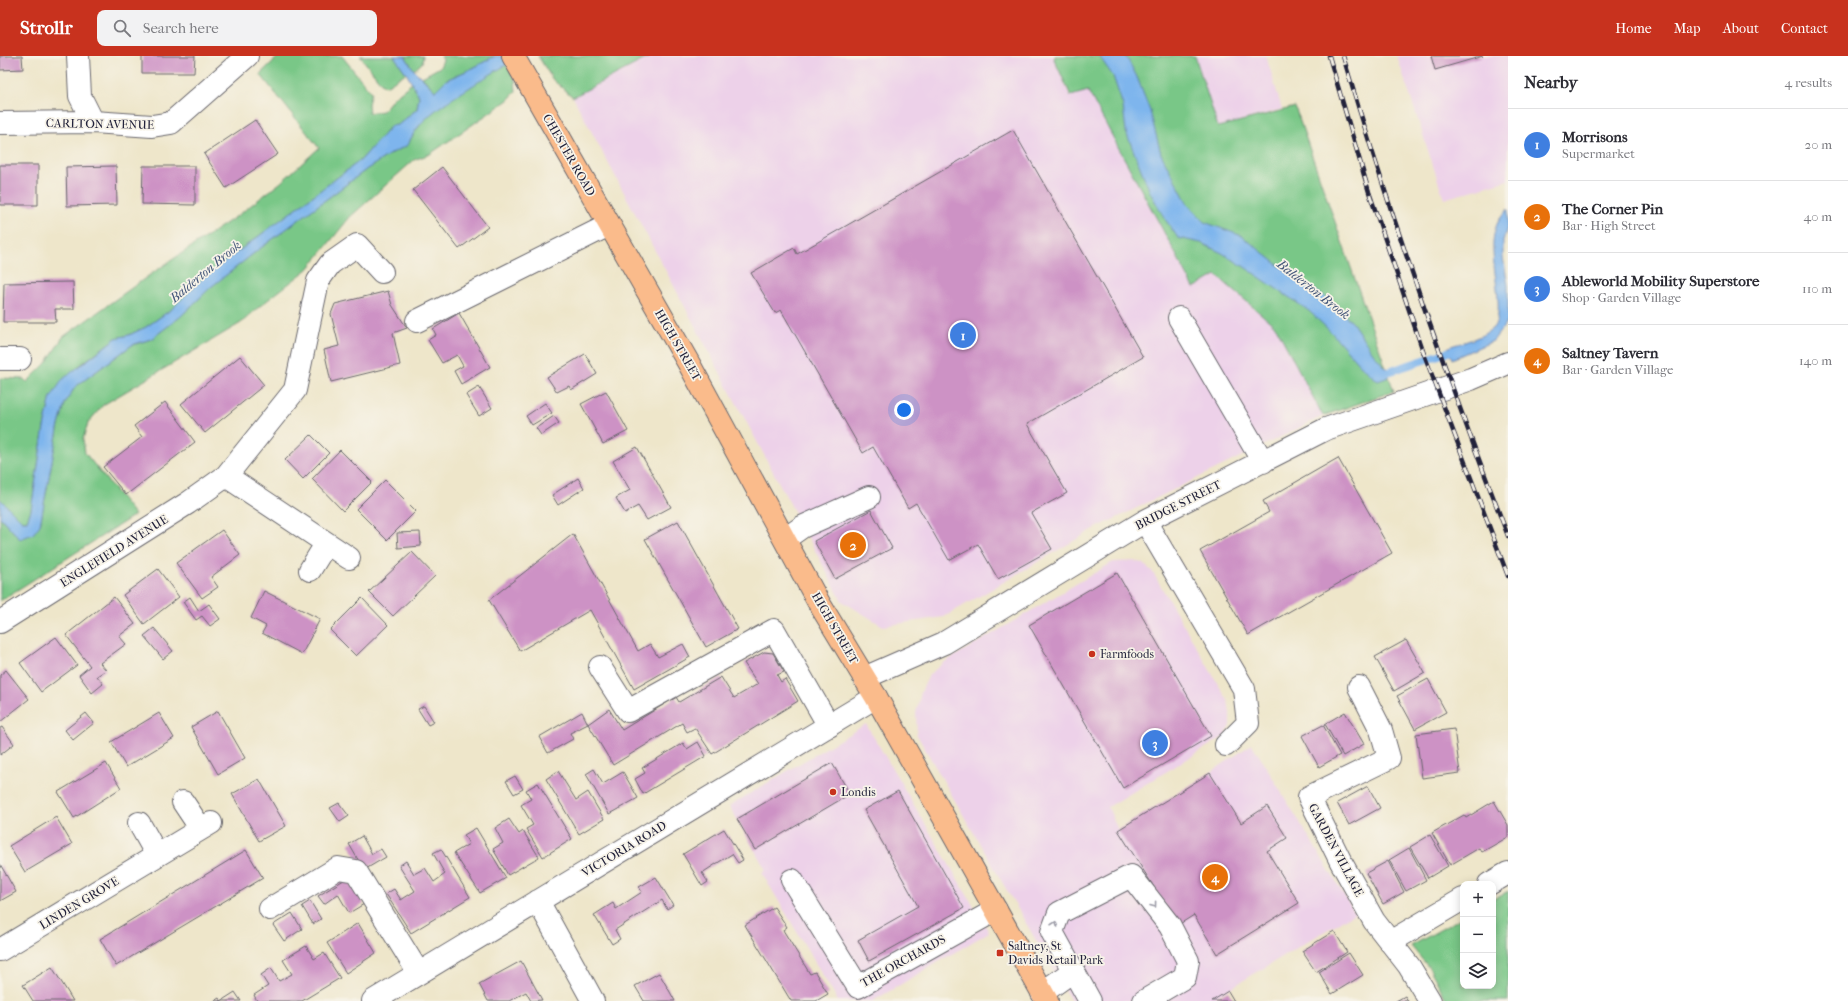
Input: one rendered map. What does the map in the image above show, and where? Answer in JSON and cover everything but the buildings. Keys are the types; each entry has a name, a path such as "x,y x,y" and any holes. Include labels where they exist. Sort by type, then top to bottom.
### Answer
{"main road":[{"name":"CHESTER ROAD","path":"513,56 626,254"},
{"name":"HIGH STREET","path":"626,254 688,362 819,603 876,697 1045,997"}],"street":[{"path":"78,56 80,96 93,122"},
{"name":"CARLTON AVENUE","path":"0,123 93,122 152,126 171,123 247,56"},
{"path":"417,321 609,225"},
{"name":"ENGLEFIELD AVENUE","path":"0,622 188,503 226,476 295,390 318,281 330,264 357,245 382,272"},
{"path":"1179,318 1263,462"},
{"name":"BRIDGE STREET","path":"864,678 944,644 1145,521 1326,429 1471,378 1508,363"},
{"path":"226,476 349,558"},
{"path":"785,539 802,527 869,497"},
{"path":"1145,521 1244,689 1248,723 1226,745"},
{"path":"310,570 326,544"},
{"path":"600,667 628,711 774,630 829,726"},
{"name":"GARDEN VILLAGE","path":"1358,687 1381,730 1389,758 1309,798 1341,862 1374,921 1409,966 1430,1001"},
{"name":"VICTORIA ROAD","path":"373,1001 418,972 876,697"},
{"name":"LINDEN GROVE","path":"0,950 206,826 183,802"},
{"path":"139,823 158,855"},
{"path":"270,909 338,868 356,871 418,972"},
{"path":"1494,881 1508,873"},
{"path":"1090,1001 1052,932 1059,913 1131,876 1170,926 1188,961 1185,977 1144,1001"},
{"name":"THE ORCHARDS","path":"792,880 858,987 996,910"},
{"path":"538,901 593,1001"},
{"path":"1390,942 1460,901"},
{"path":"1045,997 1073,972"}],"shaded area":[{"path":"651,56 1055,56 1054,59 1070,96 1088,90 1194,288 1215,274 1276,327 1323,416 1094,529 944,617 883,626 842,601 573,97"},
{"path":"1195,56 1266,56 1282,109 1218,127"},
{"path":"1397,56 1508,56 1508,180 1444,199"},
{"path":"1134,561 1142,563 1152,571 1228,701 1230,725 1225,736 1108,807 1118,830 1210,773 1252,744 1355,913 1209,1001 1071,1001 917,735 916,713 921,692 929,675 943,663 1113,562"},
{"path":"866,724 989,932 873,1001 838,1001 762,873 766,870 729,806"}],"green space":[{"path":"279,56 342,56 371,92 368,104 369,113 383,111 394,97 412,83 419,96 417,109 398,125 391,126 361,160 204,277 172,309 146,327 129,335 116,338 80,365 51,397 44,427 31,510 27,521 22,521 0,499 0,378 24,379 27,382 46,363 63,337 151,274 237,216 280,183 319,148 260,74"},
{"path":"360,56 394,56 406,73 386,86 382,84"},
{"path":"405,56 423,56 422,63 414,70"},
{"path":"441,56 495,56 446,80 435,91 422,77 440,67 443,60"},
{"path":"538,56 651,56 573,97 553,80"},
{"path":"1055,56 1195,56 1218,127 1295,107 1394,391 1323,416 1276,327 1216,275 1194,288 1088,91 1071,96 1054,59"},
{"path":"506,64 515,80 516,91 508,100 430,154 414,160 350,217 308,269 260,306 241,323 103,405 88,423 83,439 85,453 135,515 0,601 0,517 20,539 40,525 58,429 65,403 75,387 132,345 151,339 180,317 211,287 258,250 367,169 390,154 408,145 415,132 425,120 451,98"},
{"path":"1508,891 1508,1001 1447,1001 1430,969 1411,946 1460,919 1460,989 1496,989 1496,898"}],"water":[{"path":"394,56 405,56 414,70 435,91 446,80 495,56 523,56 491,74 435,111 419,126 408,145 390,154 367,169 258,250 211,287 180,317 151,339 132,345 75,387 65,403 58,429 40,525 33,534 20,539 0,517 0,499 22,521 27,521 31,510 44,427 51,397 63,379 116,338 129,335 146,327 172,309 204,277 361,160 391,126 398,125 417,109 419,96"},
{"path":"1099,56 1125,56 1127,58 1137,77 1150,111 1161,154 1189,206 1204,222 1242,236 1277,264 1325,297 1352,322 1373,353 1386,368 1389,377 1378,381 1359,364 1332,333 1309,311 1243,266 1222,253 1201,243 1178,238 1165,219 1150,192 1126,132 1123,106 1113,76"},
{"path":"1508,209 1508,225 1503,241 1503,257 1508,285 1508,321 1493,341 1452,359 1448,347 1483,335 1493,328 1497,320 1498,296 1494,267 1493,239 1498,222"}],"waterway":[{"name":"Balderton Brook","path":"1379,371 1382,374 1460,348"}],"railway":[{"path":"1329,56 1369,192 1424,354 1508,576"},
{"path":"1343,56 1400,237 1463,417 1508,536"}],"place":[{"name":"Morrisons","path":"963,335"},
{"name":"The Corner Pin","path":"853,545"},
{"name":"Farmfoods","path":"1092,654"},
{"name":"Ableworld Mobility Superstore","path":"1155,743"},
{"name":"Londis","path":"833,792"},
{"name":"Saltney Tavern","path":"1215,877"},
{"name":"Saltney, St Davids Retail Park","path":"1000,953"}]}
